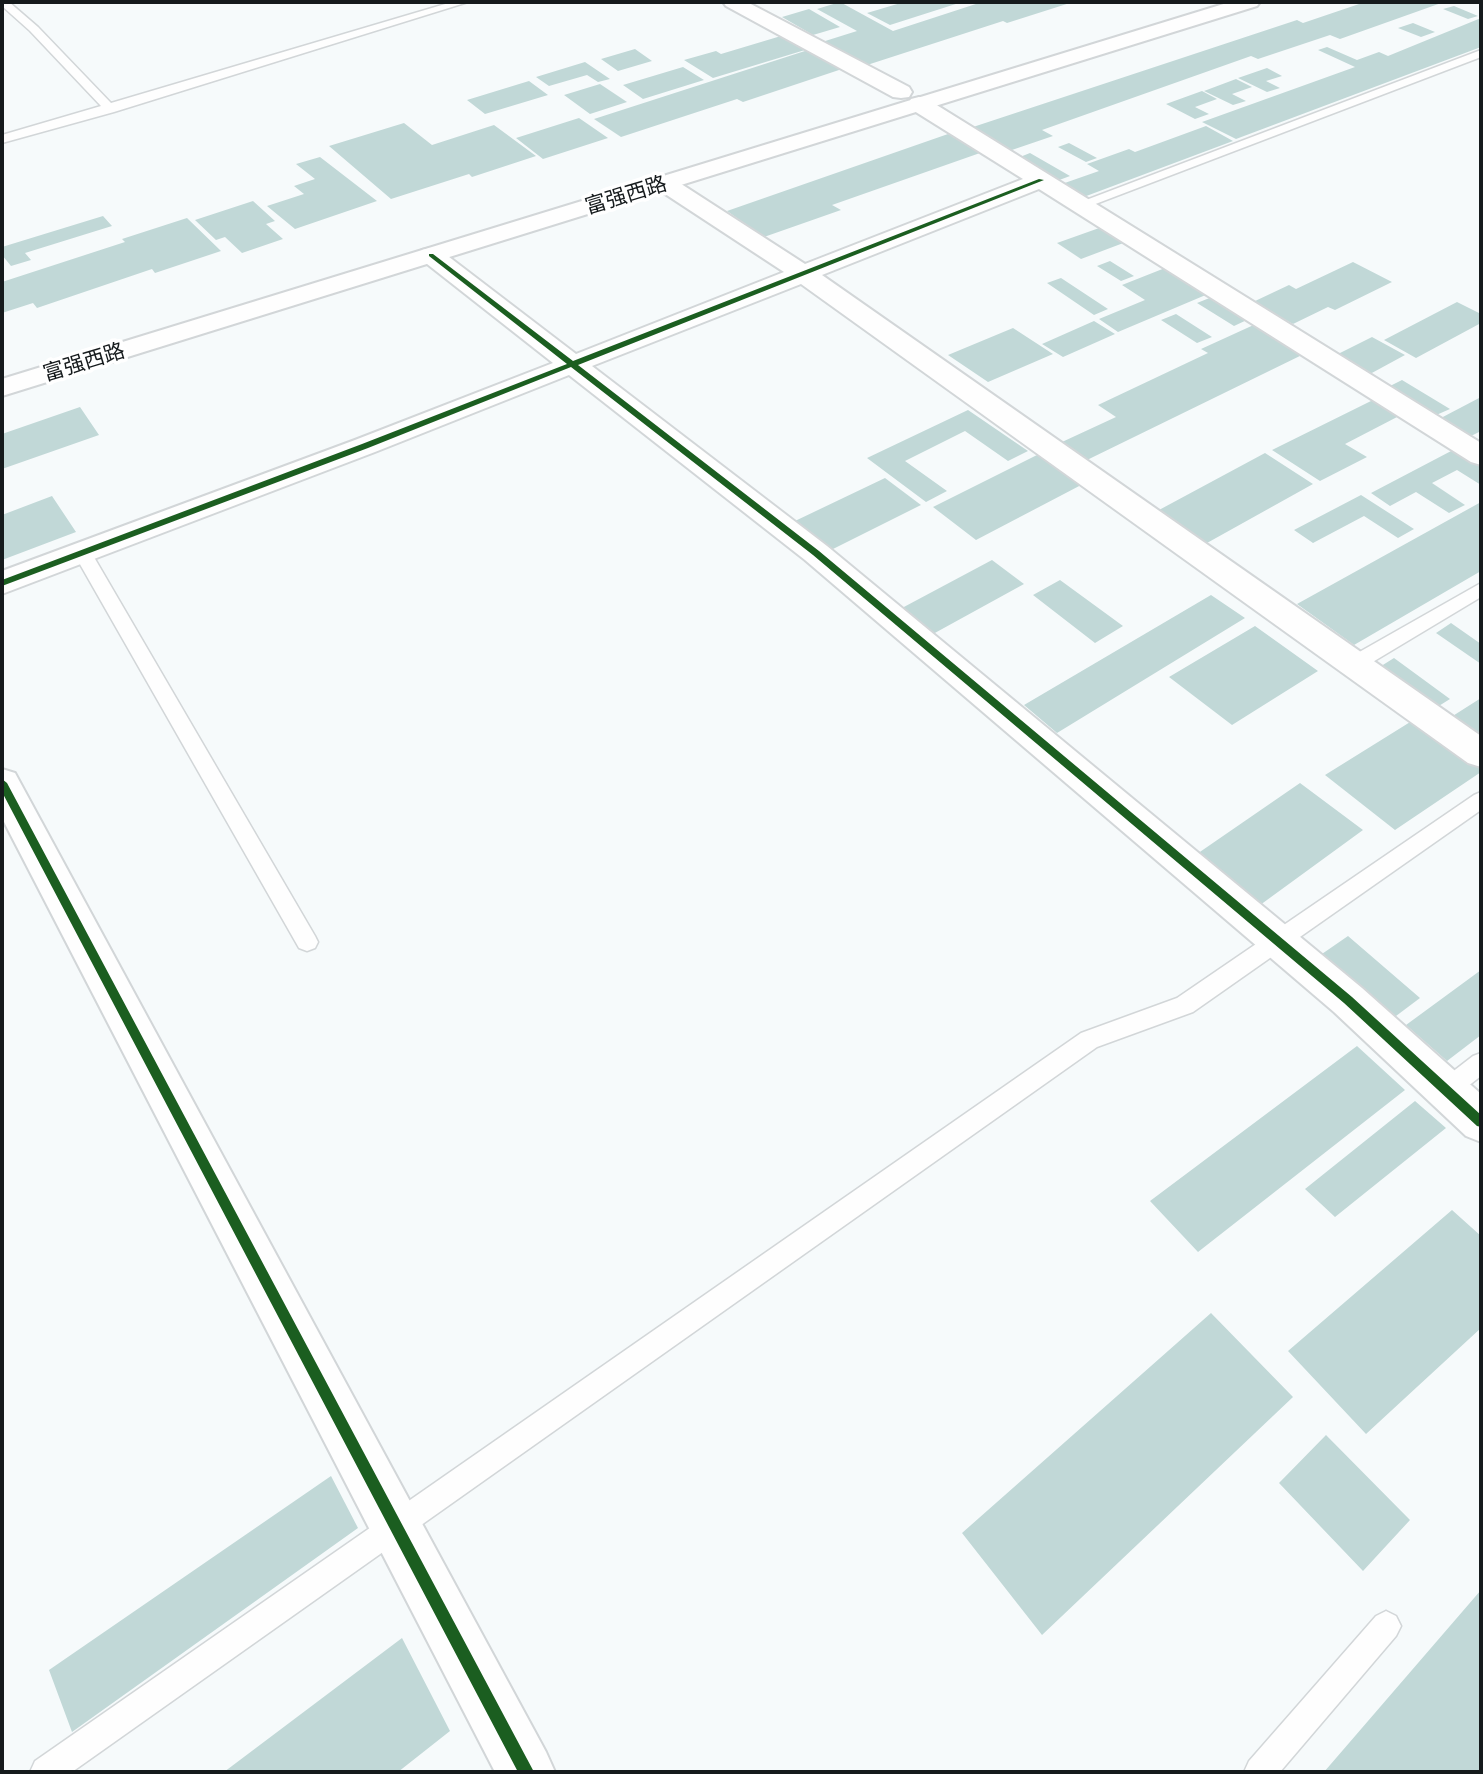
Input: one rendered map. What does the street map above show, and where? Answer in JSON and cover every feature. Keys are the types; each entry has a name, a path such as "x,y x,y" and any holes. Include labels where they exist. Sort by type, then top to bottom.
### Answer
{"street":[{"path":"733,2 910,98 1481,456"},
{"name":"富强西路","path":"2,388 664,183 1198,2"},
{"name":"富强西路","path":"2,365 910,98 1250,2"},
{"path":"2,583 365,446 1041,180"},
{"path":"664,183 803,274 1481,754"},
{"path":"431,255 816,553 1348,1000 1481,1122"},
{"path":"2,783 526,1772"}],"lane":[{"path":"4,2 34,29 110,109"},
{"path":"2,139 463,2"},
{"path":"1080,205 1481,53"},
{"path":"82,552 307,942"},
{"path":"1354,664 1481,589"},
{"path":"46,1772 1089,1040 1185,1005 1481,800"},
{"path":"1446,1090 1481,1063"},
{"path":"1260,1772 1386,1626"}],"building":[{"path":"840,2 893,31 982,2 1073,2 1007,23 1003,21 864,66 822,42 857,31 817,9"},
{"path":"904,2 962,2 890,25 867,13"},
{"path":"1365,2 1444,2 1340,39 1330,35 1258,59 1251,56 1042,130 1053,136 1006,152 967,129 1297,20 1303,23"},
{"path":"1454,6 1478,16 1468,19 1443,9"},
{"path":"809,9 840,27 813,35 782,17"},
{"path":"1481,18 1481,47 1236,139 1202,122 1355,67 1318,50 1327,47 1357,60 1379,52 1388,56"},
{"path":"1413,23 1435,32 1421,37 1398,28"},
{"path":"781,36 805,50 713,78 684,60 716,51 721,54"},
{"path":"635,49 652,61 618,71 601,59"},
{"path":"808,50 842,69 743,102 737,99 621,137 594,119"},
{"path":"585,62 610,79 598,82 587,75 549,86 536,77"},
{"path":"683,67 704,80 643,99 623,85"},
{"path":"1267,68 1282,76 1266,81 1280,88 1267,92 1238,78"},
{"path":"1236,79 1252,87 1232,94 1246,101 1233,105 1204,91"},
{"path":"529,81 548,95 485,114 467,100"},
{"path":"600,84 627,102 590,114 564,95"},
{"path":"1202,91 1217,99 1195,107 1209,114 1195,119 1166,104"},
{"path":"579,118 608,138 543,159 516,138"},
{"path":"404,123 432,145 494,125 536,156 391,199 329,146"},
{"path":"1206,126 1233,141 1081,198 1059,185 1099,171 1087,164 1129,149 1135,152"},
{"path":"948,134 980,153 832,205 841,210 764,237 727,211"},
{"path":"1069,143 1097,158 1086,162 1058,147"},
{"path":"1030,153 1070,176 1054,182 1015,159"},
{"path":"320,157 377,201 295,229 267,206 304,194 294,186 315,179 296,164"},
{"path":"253,201 275,221 266,224 283,239 242,253 225,237 216,240 195,220"},
{"path":"103,216 112,226 25,253 31,260 11,266 2,255 2,247"},
{"path":"187,218 221,251 155,273 152,269 37,308 33,303 2,313 2,282 125,242 122,239"},
{"path":"1102,227 1126,242 1081,259 1057,243"},
{"path":"1110,261 1134,276 1121,281 1097,266"},
{"path":"1353,262 1392,282 1335,310 1328,307 1293,324 1253,302 1289,285 1296,289"},
{"path":"1165,268 1208,294 1118,332 1099,319 1145,300 1122,285"},
{"path":"1061,278 1108,309 1094,315 1047,283"},
{"path":"1212,297 1249,319 1234,326 1197,303"},
{"path":"1457,302 1481,314 1481,323 1416,358 1384,340"},
{"path":"1176,314 1212,337 1197,343 1161,320"},
{"path":"1094,321 1115,334 1063,357 1042,344"},
{"path":"1258,323 1306,353 1087,460 1062,442 1116,417 1098,405 1208,353 1201,349"},
{"path":"1013,328 1053,354 988,382 948,355"},
{"path":"1372,337 1405,355 1370,374 1336,355"},
{"path":"1402,380 1450,409 1434,416 1388,387"},
{"path":"1481,397 1481,431 1469,437 1439,419"},
{"path":"1373,400 1399,416 1345,444 1367,457 1320,481 1272,450"},
{"path":"80,407 99,435 2,469 2,434"},
{"path":"968,410 1028,451 1008,461 965,431 905,461 947,491 926,502 867,458"},
{"path":"1453,450 1481,467 1481,485 1457,470 1432,483 1465,505 1449,513 1416,492 1390,506 1371,493"},
{"path":"1265,453 1313,484 1207,543 1159,510"},
{"path":"1039,454 1083,484 976,540 933,507"},
{"path":"885,478 921,505 831,550 795,521"},
{"path":"1361,495 1414,529 1398,538 1364,516 1313,543 1294,530"},
{"path":"52,496 76,532 2,560 2,515"},
{"path":"1481,502 1481,571 1354,645 1297,604"},
{"path":"992,560 1024,584 933,634 902,608"},
{"path":"1060,580 1123,626 1095,643 1033,595"},
{"path":"1211,595 1245,618 1057,733 1024,705"},
{"path":"1451,623 1481,644 1481,664 1436,633"},
{"path":"1255,626 1318,671 1232,725 1169,677"},
{"path":"1394,658 1450,699 1434,709 1378,668"},
{"path":"1481,698 1481,743 1448,719"},
{"path":"1415,719 1481,766 1481,772 1395,830 1325,775"},
{"path":"1300,783 1363,830 1256,908 1194,856"},
{"path":"1348,936 1420,998 1392,1019 1319,956"},
{"path":"1481,970 1481,1035 1447,1061 1406,1025"},
{"path":"1357,1046 1405,1090 1198,1252 1150,1201"},
{"path":"1415,1101 1446,1128 1335,1217 1305,1189"},
{"path":"1452,1210 1481,1236 1481,1328 1366,1434 1288,1351"},
{"path":"1211,1313 1293,1397 1042,1635 962,1533"},
{"path":"1326,1435 1410,1520 1363,1571 1279,1483"},
{"path":"331,1476 358,1528 72,1732 49,1670"},
{"path":"1481,1590 1481,1772 1324,1772"},
{"path":"402,1638 450,1731 398,1772 224,1772"}],"cycle path":[{"path":"2,583 365,446 1041,180"},
{"path":"431,255 816,553 1348,1000 1481,1122"},
{"path":"2,783 526,1772"}]}
